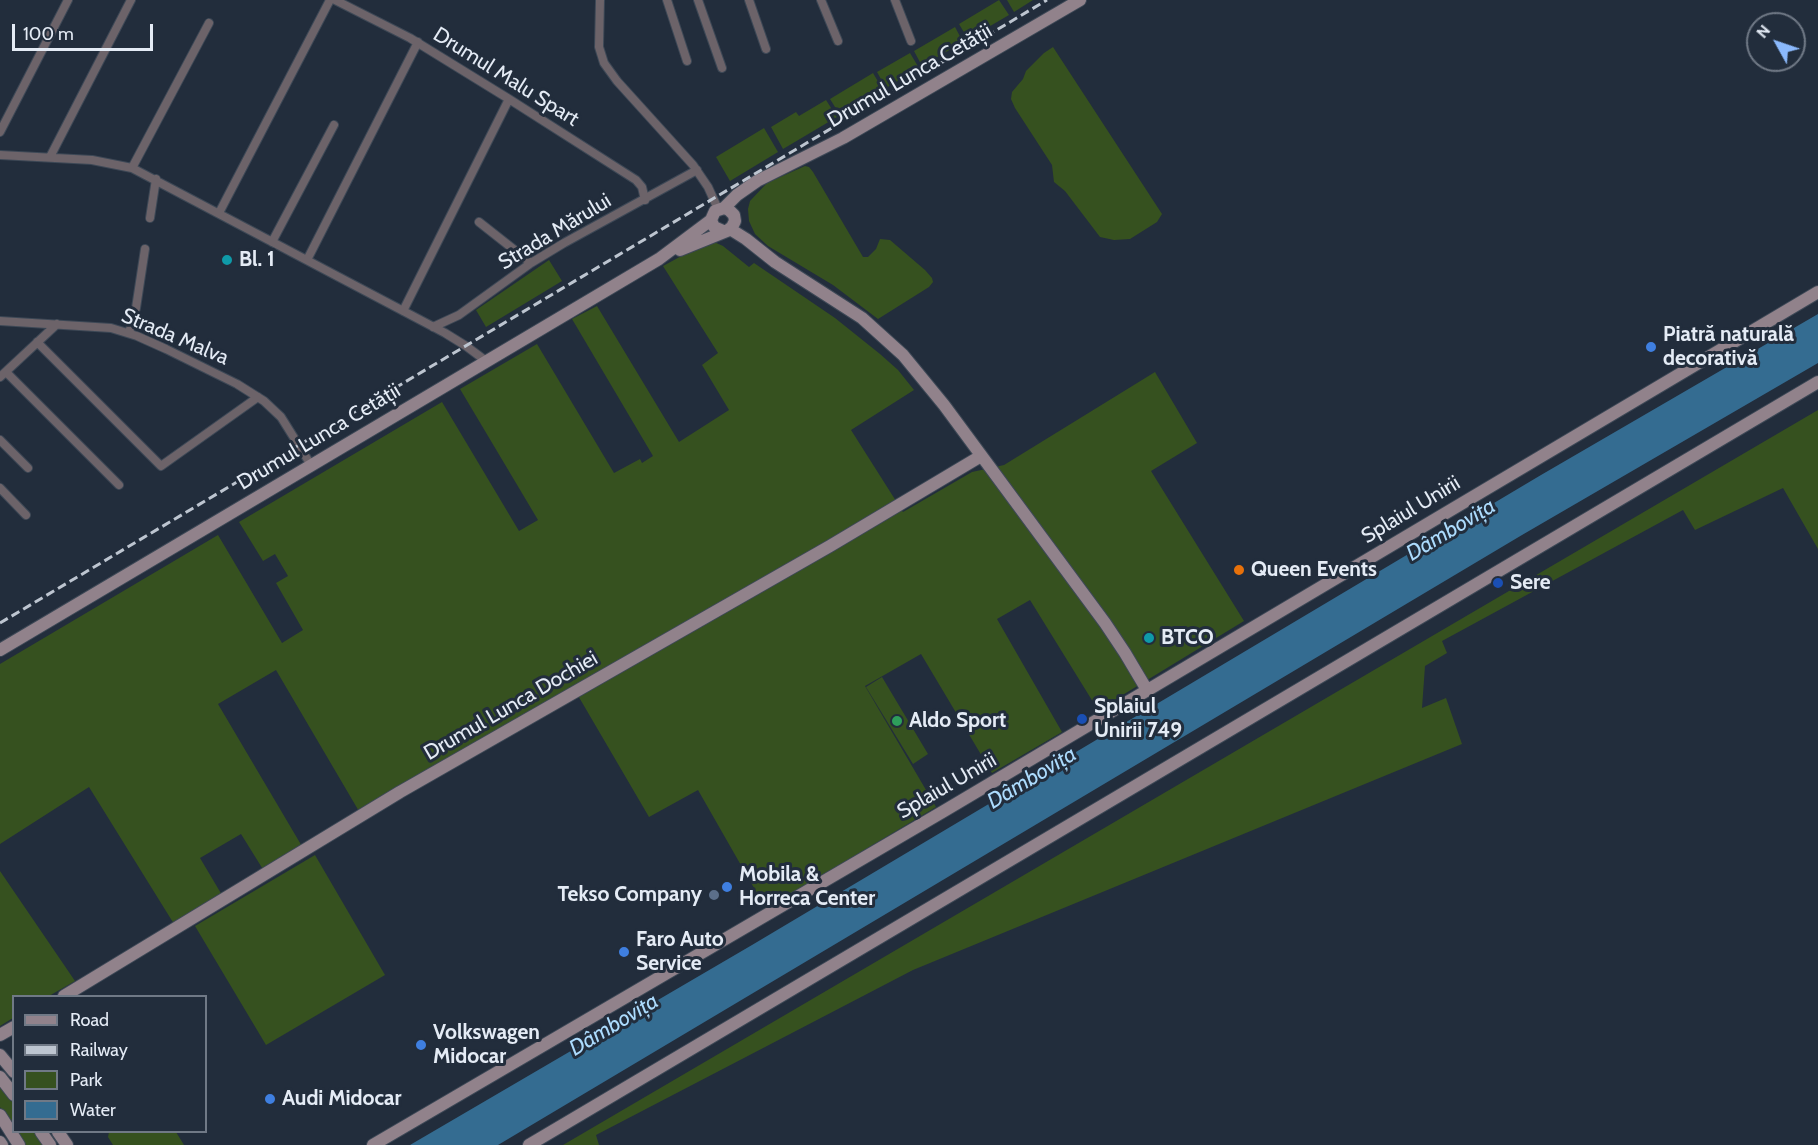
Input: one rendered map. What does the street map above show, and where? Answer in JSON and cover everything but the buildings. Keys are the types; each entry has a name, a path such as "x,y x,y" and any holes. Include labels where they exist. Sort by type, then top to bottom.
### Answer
{"main road":[{"name":"Drumul Lunca Cetății","path":"0,650 727,219 737,195 757,181 862,127 1080,0"},
{"name":"Drumul Lunca Cetății","path":"659,259 711,220 713,214 727,219"},
{"path":"727,219 768,257 847,307 879,331 903,355 930,387 1116,639 1147,690"},
{"name":"Splaiul Unirii","path":"373,1145 1818,292"},
{"path":"529,1145 1818,382"},
{"name":"Drumul Lunca Dochiei","path":"66,995 409,787 820,552 981,456"},
{"path":"0,1056 12,1070"},
{"path":"0,1077 12,1092"},
{"path":"0,1115 19,1145"}],"street":[{"path":"0,132 68,0"},
{"path":"50,157 131,0"},
{"path":"219,213 330,0"},
{"name":"Drumul Malu Spart","path":"335,0 418,42 636,180 642,188 645,200"},
{"path":"600,0 599,47 604,63 617,81 697,170 727,219"},
{"path":"667,0 687,61"},
{"path":"698,0 722,68"},
{"path":"749,0 766,49"},
{"path":"821,0 838,41"},
{"path":"895,0 911,40"},
{"path":"132,168 209,23"},
{"path":"308,260 418,42"},
{"path":"403,311 509,99"},
{"path":"272,242 334,125"},
{"path":"0,155 104,161 132,168 433,327 466,346 486,361"},
{"name":"Strada Mărului","path":"433,327 468,310 531,263 697,170"},
{"path":"150,218 156,179"},
{"path":"479,222 531,263"},
{"path":"129,333 136,308 145,249"},
{"name":"Strada Malva","path":"0,321 97,326 129,333 222,375 258,397 281,417 311,465"},
{"path":"57,324 3,375 119,485"},
{"path":"37,342 161,466 258,397"},
{"path":"0,440 28,468"},
{"path":"0,488 26,515"}],"green space":[{"path":"999,0 1009,15 968,39 959,24"},
{"path":"1007,0 1033,0 1014,12"},
{"path":"955,27 963,42 922,66 914,51"},
{"path":"1053,47 1162,214 1157,222 1130,239 1114,240 1100,237 1065,191 1054,182 1052,165 1011,99 1012,92 1023,79 1026,71"},
{"path":"910,53 919,68 886,88 877,72"},
{"path":"873,73 883,90 840,115 830,99"},
{"path":"826,100 837,117 783,149 771,127 796,112 799,116"},
{"path":"764,128 778,152 730,181 716,157"},
{"path":"805,166 813,172 863,257 868,257 876,249 880,239 890,240 932,278 933,282 929,287 878,319 833,285 768,246 755,234 749,221 750,201 767,183"},
{"path":"714,242 723,246 749,267 754,263 835,318 898,370 914,390 851,430 903,512 972,472 1004,465 1155,372 1197,443 1151,471 1244,621 1098,710 1030,600 997,619 1062,732 992,773 921,654 865,686 936,807 766,909 698,790 649,817 573,687 360,813 276,670 218,704 303,848 264,871 241,834 200,858 222,895 174,924 89,787 0,844 0,664 218,535 282,643 303,630 276,583 288,576 275,554 263,561 239,522 442,402 519,531 538,520 460,389 537,344 614,473 640,459 642,463 653,456 572,319 597,306 679,442 729,410 702,365 718,353 663,266"},
{"path":"549,260 562,281 486,327 476,310"},
{"path":"1818,410 1818,549 1783,488 1695,530 1683,510 1442,641 1447,653 1425,666 1422,708 1446,698 1462,744 913,970 596,1135 599,1145 563,1145"},
{"name":"Aldo Sport","path":"882,677 928,754 913,764 866,687"},
{"path":"315,855 385,975 266,1045 195,926"},
{"path":"0,871 75,981 51,995 12,995 12,1019 0,1026"},
{"path":"0,1085 12,1102 12,1126 0,1107"},
{"path":"17,1133 35,1133 44,1145 24,1145"},
{"path":"109,1133 177,1133 184,1145 113,1145 108,1137"}],"water":[{"name":"Dâmbovița","path":"1818,314 1818,363 1522,535 498,1145 410,1145 752,945 1541,475"}],"railway":[{"path":"0,623 1047,0"}],"place":[{"name":"Bl. 1","path":"227,260"},
{"name":"Piatră naturală decorativă","path":"1651,347"},
{"name":"Queen Events","path":"1239,570"},
{"name":"Sere","path":"1498,583"},
{"name":"BTCO","path":"1149,638"},
{"name":"Splaiul Unirii 749","path":"1082,719"},
{"name":"Aldo Sport","path":"897,721"},
{"name":"Mobila & Horreca Center","path":"727,887"},
{"name":"Tekso Company","path":"714,895"},
{"name":"Faro Auto Service","path":"624,952"},
{"name":"Volkswagen Midocar","path":"421,1045"},
{"name":"Audi Midocar","path":"270,1099"}]}
